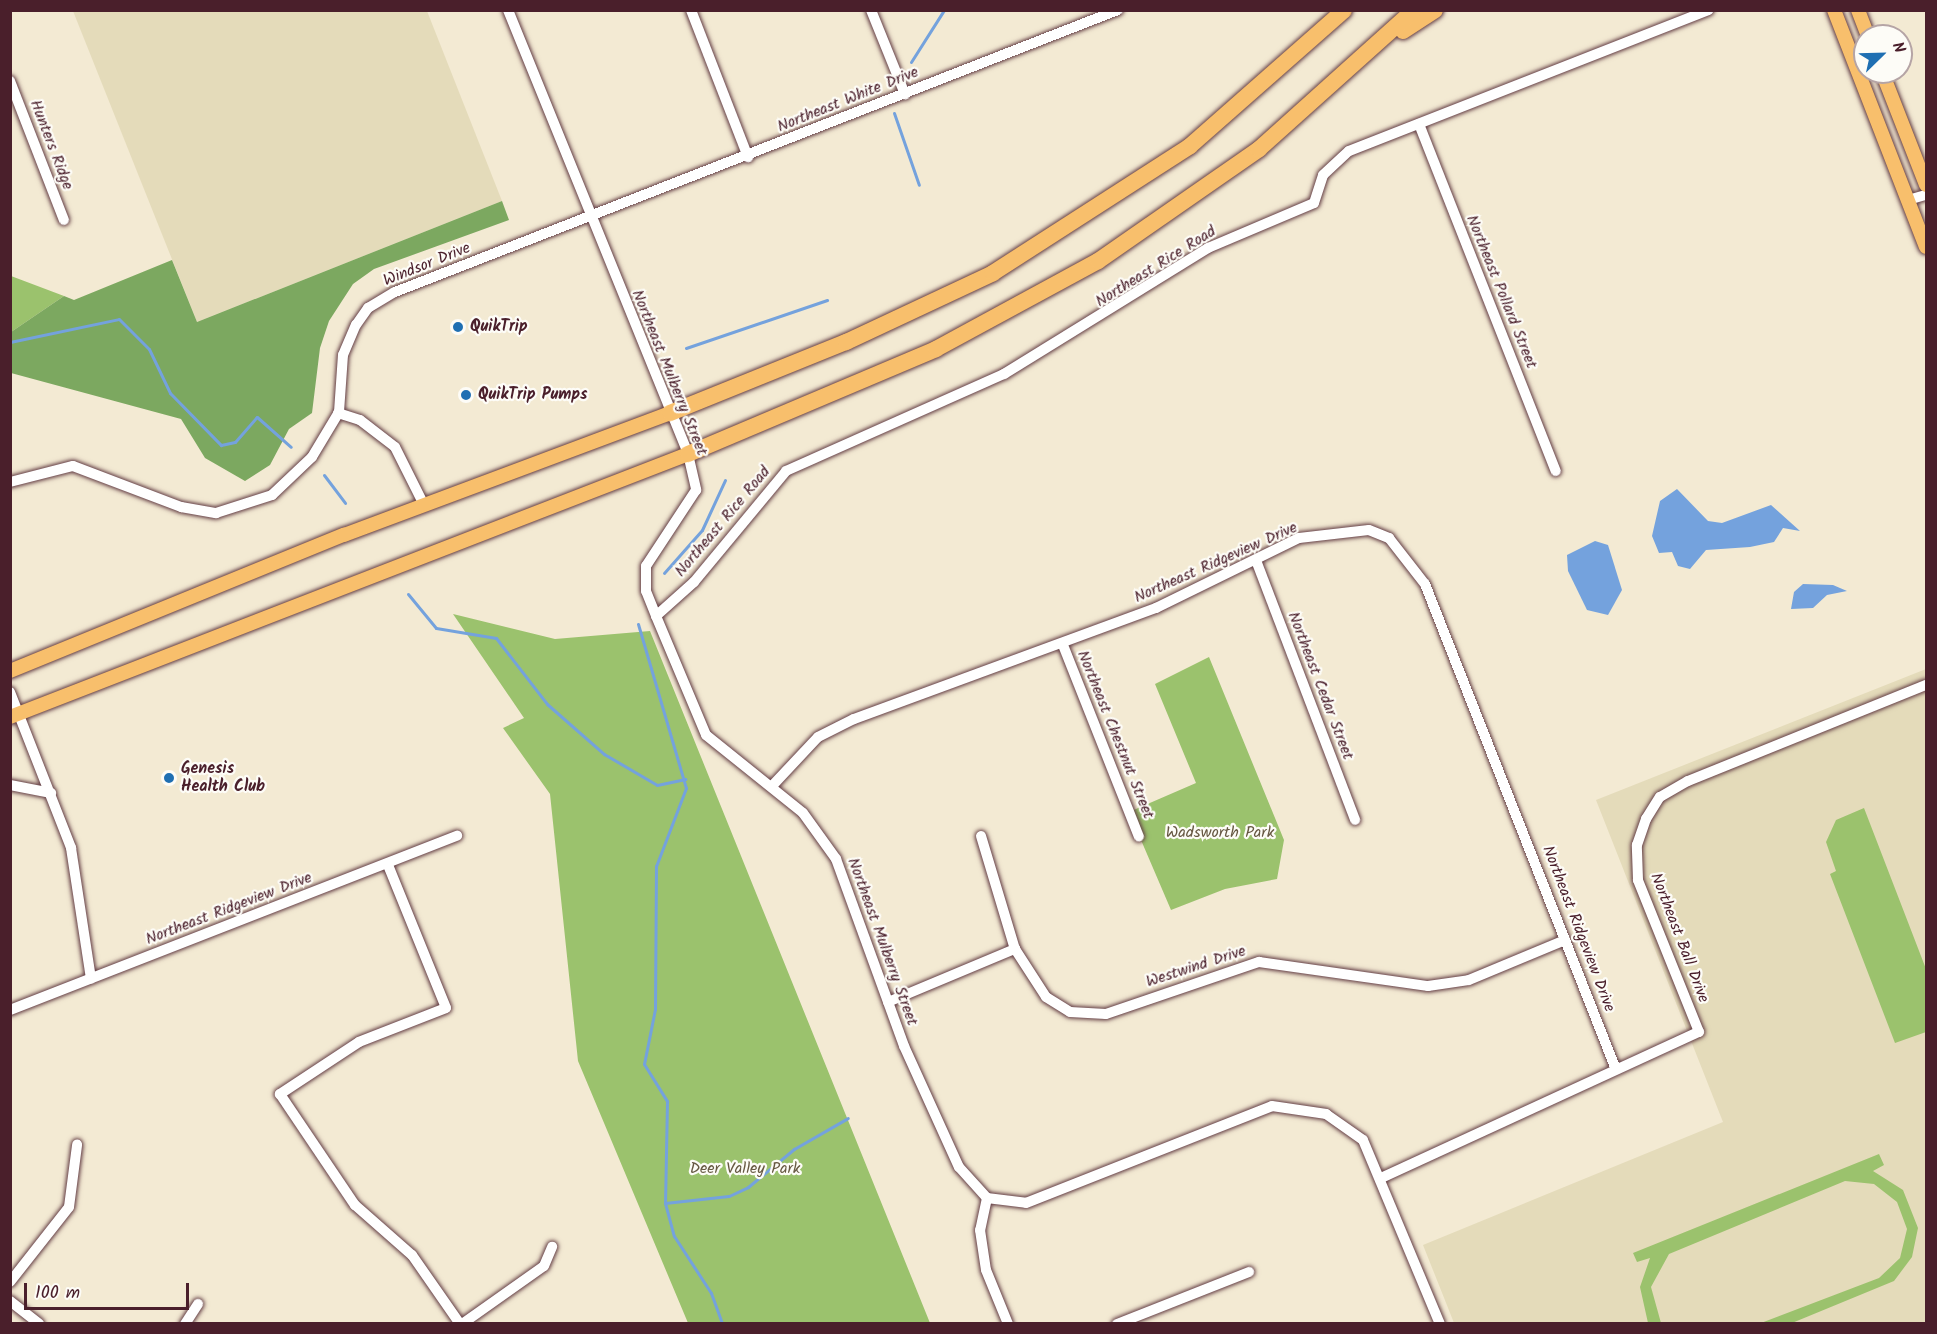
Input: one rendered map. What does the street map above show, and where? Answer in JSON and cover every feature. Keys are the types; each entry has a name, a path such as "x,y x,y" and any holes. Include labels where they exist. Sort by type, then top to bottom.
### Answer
{"highway":[{"path":"1286,63 1333,10"},
{"path":"670,413 846,342 993,273 1190,146 1344,10"},
{"path":"688,454 936,349 1089,267 1172,214 1259,149 1414,10"},
{"path":"1358,61 1435,10"}],"main road":[{"path":"1834,10 1926,247"},
{"path":"1887,84 1926,185"},
{"path":"10,671 424,505 670,413"},
{"path":"15,715 688,454"}],"street":[{"name":"Northeast Mulberry Street","path":"508,10 589,218 688,454 696,490 646,566 646,591 656,616 706,735 772,786 802,813 836,859 888,1002 959,1167 987,1198"},
{"path":"691,10 748,157"},
{"path":"871,10 904,93"},
{"name":"Northeast White Drive","path":"589,218 1118,10"},
{"name":"Northeast Rice Road","path":"656,616 694,582 786,471 1004,374 1208,249 1314,204 1323,175 1349,151 1708,10"},
{"name":"Hunters Ridge","path":"12,87 64,220"},
{"name":"Northeast Pollard Street","path":"1419,124 1556,471"},
{"path":"1908,200 1926,195"},
{"name":"Windsor Drive","path":"10,482 73,466 181,507 216,513 272,495 312,457 338,413 343,355 368,309 394,292 589,218"},
{"path":"338,413 360,420 395,447 424,505"},
{"name":"Northeast Ridgeview Drive","path":"772,786 818,737 854,719 1063,645 1257,563 1299,538 1353,531 1389,538 1425,584 1615,1067"},
{"name":"Northeast Cedar Street","path":"1257,563 1355,820"},
{"name":"Northeast Chestnut Street","path":"1063,645 1139,837"},
{"name":"Northeast Ball Drive","path":"1381,1178 1615,1067 1700,1032 1638,880 1637,845 1660,797 1926,685"},
{"path":"10,692 15,715 51,793 79,879 91,978"},
{"path":"10,785 51,793"},
{"name":"Northeast Ridgeview Drive","path":"10,1010 388,865 457,836"},
{"name":"Westwind Drive","path":"981,836 1016,949 1046,997 1058,1007 1093,1016 1259,962 1428,986 1469,980 1565,940"},
{"path":"388,865 446,1008 353,1045 280,1094 355,1205 412,1255 461,1323 543,1266 552,1247"},
{"path":"888,1002 1016,949"},
{"path":"1008,1323 986,1270 980,1230 987,1198 1026,1203 1272,1106 1326,1114 1363,1140 1381,1178 1440,1323"},
{"path":"10,1282 69,1207 77,1145"},
{"path":"1117,1323 1249,1272"},
{"path":"10,1301 39,1323"},
{"path":"185,1323 198,1304"}],"shaded area":[{"path":"73,11 427,11 502,201 197,322"},
{"path":"1926,669 1926,1323 1454,1323 1423,1245 1723,1122 1596,800"}],"green space":[{"path":"502,201 509,220 374,269 353,284 329,321 320,348 312,413 289,429 270,465 245,481 205,458 181,419 11,373 11,332 64,296 74,300 172,260 197,322"},
{"path":"11,276 64,296 11,332"},
{"name":"Deer Valley Park","path":"453,614 555,639 650,631 930,1323 688,1323 578,1061 550,794 503,728 524,718"},
{"name":"Wadsworth Park","path":"1209,657 1284,840 1277,879 1225,889 1171,910 1129,812 1196,783 1155,684"},
{"path":"1864,808 1926,969 1926,1032 1895,1043 1830,874 1836,871 1826,842 1836,820"},
{"path":"1879,1154 1884,1165 1873,1171 1903,1190 1918,1228 1912,1257 1894,1281 1792,1323 1761,1323 1879,1278 1900,1258 1907,1229 1897,1202 1874,1184 1845,1181 1669,1254 1651,1287 1661,1323 1648,1323 1640,1287 1650,1258 1637,1262 1633,1253"}],"water":[{"path":"1677,489 1708,521 1722,523 1771,505 1800,531 1783,528 1774,542 1750,547 1706,550 1690,569 1678,566 1672,552 1659,553 1652,536 1660,501"},
{"path":"1595,541 1608,545 1622,590 1608,615 1587,610 1568,571 1567,555"},
{"path":"1803,584 1833,585 1847,591 1827,595 1813,608 1791,609 1794,592"}],"waterway":[{"path":"911,62 944,10"},
{"path":"894,113 919,185"},
{"path":"686,348 827,300"},
{"path":"10,342 119,319 149,349 170,393 221,445 235,442 257,417 291,447"},
{"path":"324,475 345,503"},
{"path":"664,573 702,530 725,480"},
{"path":"408,594 436,628 496,638 547,704 604,754 657,785 685,779"},
{"path":"638,624 686,788 656,866 655,1009 644,1064 667,1101 665,1203 674,1236 711,1293 722,1324"},
{"path":"665,1203 729,1196 748,1187 794,1149 848,1118"}],"place":[{"name":"QuikTrip","path":"458,327"},
{"name":"QuikTrip Pumps","path":"466,395"},
{"name":"Genesis Health Club","path":"169,778"}]}
